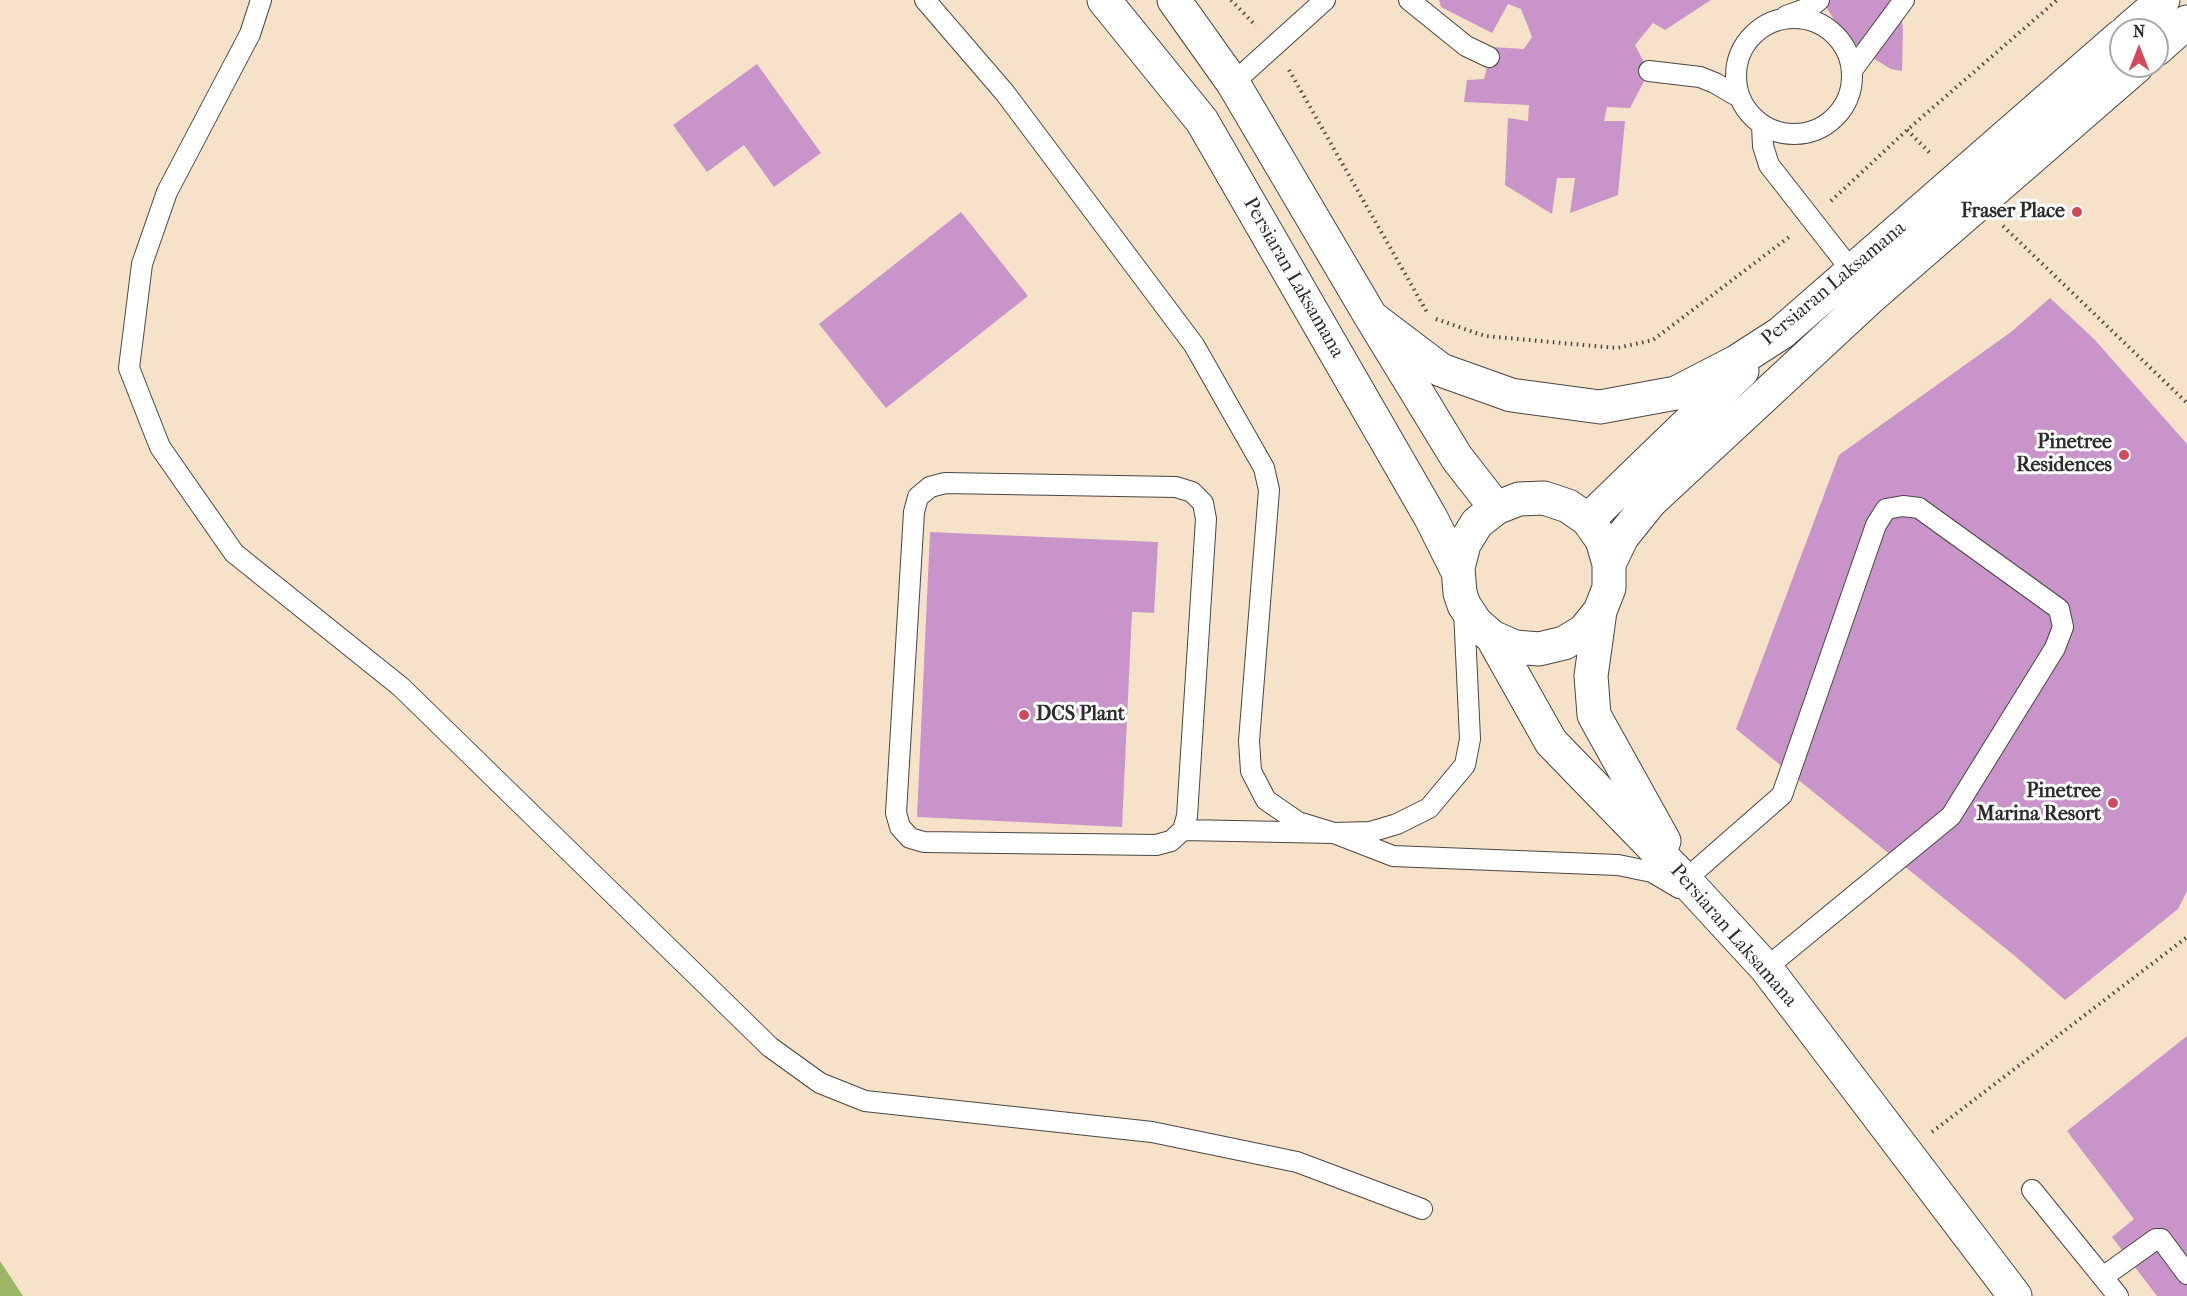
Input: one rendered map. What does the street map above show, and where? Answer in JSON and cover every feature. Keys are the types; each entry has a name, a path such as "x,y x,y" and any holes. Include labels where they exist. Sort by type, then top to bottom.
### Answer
{"street":[{"name":"Persiaran Laksamana","path":"1104,0 1202,120 1431,518 1458,572"},
{"name":"Persiaran Laksamana","path":"1174,0 1233,83 1457,458 1496,508"},
{"path":"2169,38 2187,22"},
{"name":"Persiaran Laksamana","path":"1371,317 1441,370 1511,395 1600,407 1676,393 1736,362 1781,333 2109,46"},
{"name":"Persiaran Laksamana","path":"1610,564 1622,537 1650,502 1872,296 2123,78"},
{"path":"1588,520 1781,333"},
{"path":"1600,611 1584,631 1563,643 1539,650 1515,647 1492,637 1476,623 1464,605 1460,593 1458,572 1464,544 1477,524 1496,508 1519,499 1544,498 1568,506 1588,520 1602,540 1610,564 1609,588 1600,611 1591,676 1594,715 1685,879"},
{"name":"Persiaran Laksamana","path":"1492,637 1551,742 1685,879 1766,968 2015,1296"}],"lane":[{"path":"261,0 250,34 167,192 142,264 129,368 160,447 234,553 402,687 770,1047 820,1083 865,1101 1152,1132 1297,1162 1422,1209"},
{"path":"925,0 1005,93 1194,345 1264,468 1269,490 1249,741 1251,771 1266,800 1298,822 1393,856 1618,865 1652,872 1712,909"},
{"path":"1233,83 1325,0"},
{"path":"1409,0 1466,46 1489,57"},
{"path":"1739,97 1735,80 1736,62 1744,46 1755,32 1770,22 1811,7 1819,0"},
{"path":"1853,69 1904,0"},
{"path":"1649,71 1700,77 1715,83 1739,97 1762,125 1783,133 1794,135 1816,130 1835,118 1846,104 1852,86 1853,69 1847,51 1837,36 1823,25 1806,18 1788,18 1770,22"},
{"path":"1762,125 1763,146 1769,165 1852,271"},
{"path":"1183,830 1187,816 1206,519 1203,503 1192,492 1176,487 945,483 930,487 918,497 914,513 896,813 900,827 910,838 924,842 1156,845 1172,841 1183,830 1370,832 1397,824 1429,808 1465,765 1470,739 1464,605"},
{"path":"1685,879 1782,795 1876,525 1886,509 1904,506 1919,508 2059,609 2063,627 2055,648 1951,816 1766,968"},
{"path":"2031,1190 2118,1296"},
{"path":"2103,1277 2157,1239 2161,1239 2187,1274"}],"path":[{"path":"1275,45 1430,317 1485,336 1617,348 1653,340 1812,220 1907,130 2057,0"},
{"path":"1907,130 1956,180"},
{"path":"1979,203 2187,403"},
{"path":"1905,1152 2187,937"}],"green space":[{"path":"0,1261 23,1296 0,1296"}],"building":[{"path":"1439,0 1711,0 1665,30 1653,23 1635,45 1649,72 1630,108 1607,107 1604,121 1625,121 1618,195 1570,213 1575,178 1557,178 1552,214 1505,185 1508,118 1528,121 1529,105 1464,102 1467,80 1484,79 1492,47 1524,49 1532,37 1521,9 1508,4 1492,33 1441,7"},
{"path":"1822,0 1900,0 1903,30 1902,71 1891,69 1866,54 1839,28"},
{"path":"757,64 821,153 774,187 744,145 707,172 673,125"},
{"path":"961,212 1028,296 886,408 819,324"},
{"path":"2050,298 2094,339 2187,444 2187,891 2178,909 2065,1000 2016,957 1736,729 1839,455 2011,332"},
{"name":"DCS Plant","path":"930,532 1158,542 1154,613 1132,612 1122,827 917,817"},
{"path":"2187,1036 2187,1296 2157,1296 2112,1237 2134,1219 2067,1131"}],"place":[{"name":"Fraser Place","path":"2077,212"},
{"name":"Pinetree Residences","path":"2124,455"},
{"name":"DCS Plant","path":"1024,715"},
{"name":"Pinetree Marina Resort","path":"2113,803"}]}
